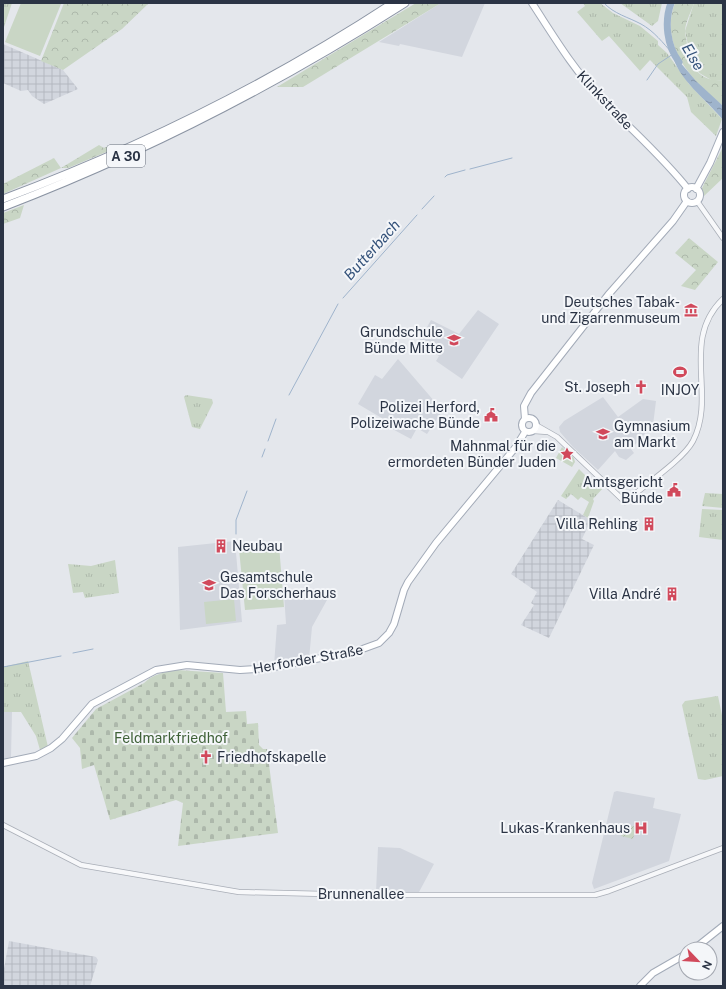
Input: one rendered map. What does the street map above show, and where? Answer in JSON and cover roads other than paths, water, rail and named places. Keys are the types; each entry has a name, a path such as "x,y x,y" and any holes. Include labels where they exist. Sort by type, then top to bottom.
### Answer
{"highway":[{"name":"A 30","path":"3,199 98,161 156,135 264,80 334,40 393,3"},
{"name":"A 30","path":"3,206 94,170 161,140 271,84 329,51 405,3"}],"main road":[{"name":"Klinkstraße","path":"532,3 574,66 599,96 664,160 688,189"},
{"path":"696,189 722,134"},
{"path":"688,189 696,189 700,195 697,201 692,203 687,201 684,195 688,189"},
{"path":"527,419 524,406 529,396 608,295 673,221 687,201"},
{"path":"527,419 535,422 531,430 522,424 527,419"},
{"name":"Herforder Straße","path":"3,763 36,756 51,748 62,739 92,704 156,670 187,665 240,670 269,668 357,651 379,642 386,636 394,624 404,590 408,582 436,543 531,430"},
{"path":"704,941 723,926"},
{"path":"640,986 653,973 678,959"}],"street":[{"path":"697,201 723,238"},
{"path":"531,430 548,432 566,445 625,502 688,449 697,434 702,395 700,355 702,334 712,312 723,299"},
{"name":"Brunnenallee","path":"3,825 81,865 239,892 268,893 590,895 609,891 723,848"}],"water":[{"path":"673,54 696,81 722,105 723,120 686,80 675,63"}],"waterway":[{"path":"604,3 617,13 646,27 673,54 658,64 647,80"},
{"name":"Else","path":"671,3 667,26 668,34 672,49 679,62"},
{"name":"Butterbach","path":"470,169 512,158"},
{"name":"Butterbach","path":"445,177 447,175 465,170"},
{"name":"Butterbach","path":"422,209 434,196"},
{"name":"Butterbach","path":"343,298 417,215"},
{"name":"Butterbach","path":"289,395 338,304"},
{"name":"Butterbach","path":"268,441 276,419"},
{"name":"Butterbach","path":"262,457 265,449"},
{"name":"Butterbach","path":"236,534 236,520 247,491"},
{"name":"Butterbach","path":"73,653 93,649"},
{"name":"Butterbach","path":"3,667 61,656"}],"place":[{"name":"Deutsches Tabak- und Zigarrenmuseum","path":"691,310"},
{"name":"Grundschule Bünde Mitte","path":"454,340"},
{"name":"INJOY","path":"680,372"},
{"name":"St. Joseph","path":"641,387"},
{"name":"Polizei Herford, Polizeiwache Bünde","path":"491,415"},
{"name":"Gymnasium am Markt","path":"603,434"},
{"name":"Mahnmal für die ermordeten Bünder Juden","path":"567,454"},
{"name":"Amtsgericht Bünde","path":"674,490"},
{"name":"Villa Rehling","path":"649,524"},
{"name":"Neubau","path":"221,546"},
{"name":"Gesamtschule Das Forscherhaus","path":"209,585"},
{"name":"Villa André","path":"672,594"},
{"name":"Friedhofskapelle","path":"206,757"},
{"name":"Lukas-Krankenhaus","path":"641,828"}],"park label":[{"name":"Feldmarkfriedhof","path":"171,738"}]}
